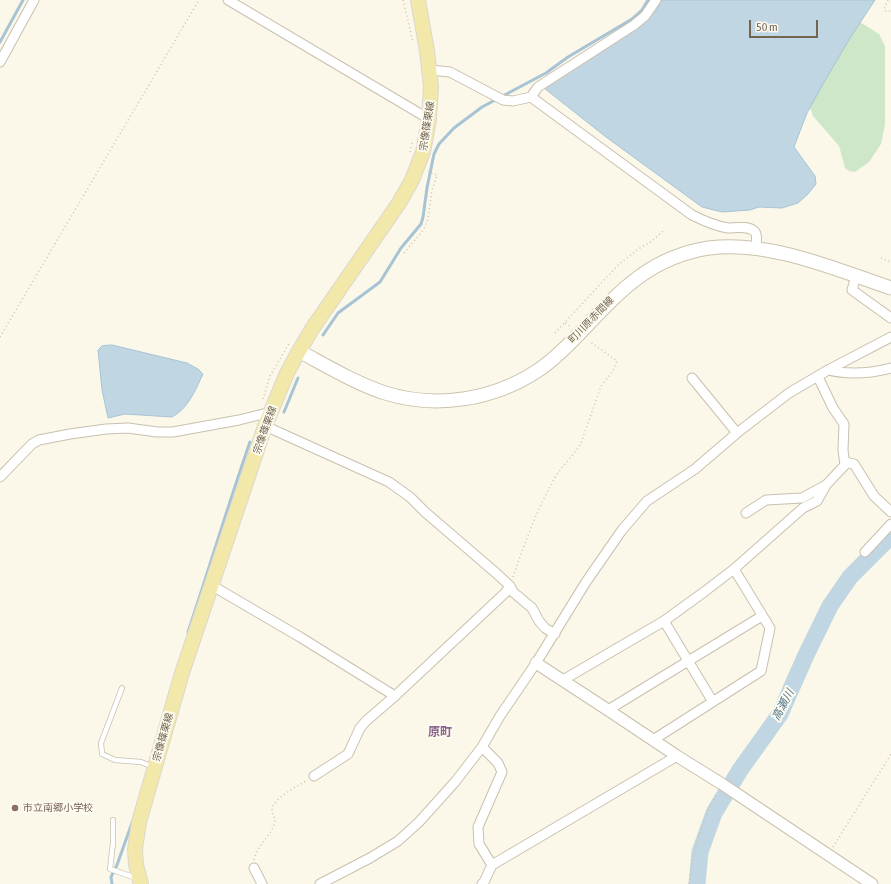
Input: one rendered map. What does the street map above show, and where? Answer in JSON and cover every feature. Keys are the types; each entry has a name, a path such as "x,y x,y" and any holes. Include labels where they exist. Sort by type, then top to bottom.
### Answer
{"main road":[{"name":"宗像篠栗線","path":"140,881 135,849 139,822 182,673 265,426 287,373 299,351 312,329 399,203 412,180 423,152 431,100 430,70 418,0"},
{"name":"町川原赤間線","path":"299,351 355,380 383,392 418,400 453,400 484,395 503,389 538,371 552,360 579,334 605,305 632,280 667,260 708,248 756,248 787,254 891,288"}],"street":[{"path":"0,62 34,0"},
{"path":"228,0 429,119"},
{"path":"430,70 450,72 507,101 531,97 538,87 634,25 645,16 656,0"},
{"path":"531,97 692,215 708,223 726,228 747,228 754,231 756,235 756,248"},
{"path":"856,276 852,290 891,318"},
{"path":"320,884 370,858 398,841 419,822 440,799 482,747 500,716 555,634 586,582 622,530 647,501 695,469 789,394 828,370 891,338"},
{"path":"828,370 838,372 877,372 891,368"},
{"path":"563,680 664,621 734,569 803,508 817,501 826,485 845,465 843,450 844,424 833,408 818,377"},
{"path":"692,378 737,434"},
{"path":"1,473 32,444 39,440 106,429 128,428 157,432 173,432 239,420 271,412"},
{"path":"265,426 389,482 410,498 496,573 510,586 513,592 532,608 545,628 555,634"},
{"path":"845,462 854,464 874,496 891,512"},
{"path":"746,513 766,500 802,498 826,485"},
{"path":"865,552 891,524"},
{"path":"654,740 761,671 770,628 734,569"},
{"path":"211,586 300,636 395,696"},
{"path":"314,776 348,754 360,728 505,593 510,586"},
{"path":"608,710 762,616"},
{"path":"664,621 712,702"},
{"path":"536,664 722,784 872,884"},
{"path":"482,747 498,763 502,772 478,827 479,844 492,865"},
{"path":"482,884 492,865 677,756"},
{"path":"254,868 262,884"}],"lane":[{"path":"122,688 101,744 102,754 115,760 141,762 155,767"},
{"path":"113,820 113,843 110,869 140,881"}],"path":[{"path":"0,337 199,0"},
{"path":"403,0 414,46"},
{"path":"888,0 884,9 886,11 891,11"},
{"path":"404,253 424,229 428,219 432,190 436,175 417,168"},
{"path":"555,333 619,264 663,231"},
{"path":"881,258 891,262"},
{"path":"510,586 537,515 552,482 577,450 601,386 613,371 617,360 579,334"},
{"path":"828,855 891,754"},
{"path":"254,868 254,857 259,846 275,823 275,818 272,811 273,804 314,776"},
{"path":"689,884 693,854 709,808 722,784"}],"green space":[{"path":"860,22 879,34 885,46 885,124 881,144 869,162 855,172 849,171 845,168 839,146 813,116 808,102"}],"water":[{"path":"662,0 875,0 850,38 807,113 794,147 815,176 816,184 798,203 782,208 759,207 750,210 722,212 702,207 606,137 544,88 644,22 656,11"},
{"path":"112,345 187,363 198,369 203,374 183,409 172,417 125,414 108,418 102,390 98,350 102,346"}],"waterway":[{"path":"0,42 23,0"},
{"path":"323,335 338,313 380,282 401,248 421,224 434,154 439,144 454,128 482,107 546,73 568,57 632,19 642,10 648,0"},
{"path":"284,412 298,378"},
{"path":"188,632 250,442"},
{"name":"高瀬川","path":"697,884 700,852 714,813 740,770 780,714 830,606 850,577 891,536"},
{"path":"112,884 111,877 117,865 133,820"}],"place":[{"name":"市立南郷小学校","path":"15,808"}],"district":[{"name":"原町","path":"440,732"}]}
